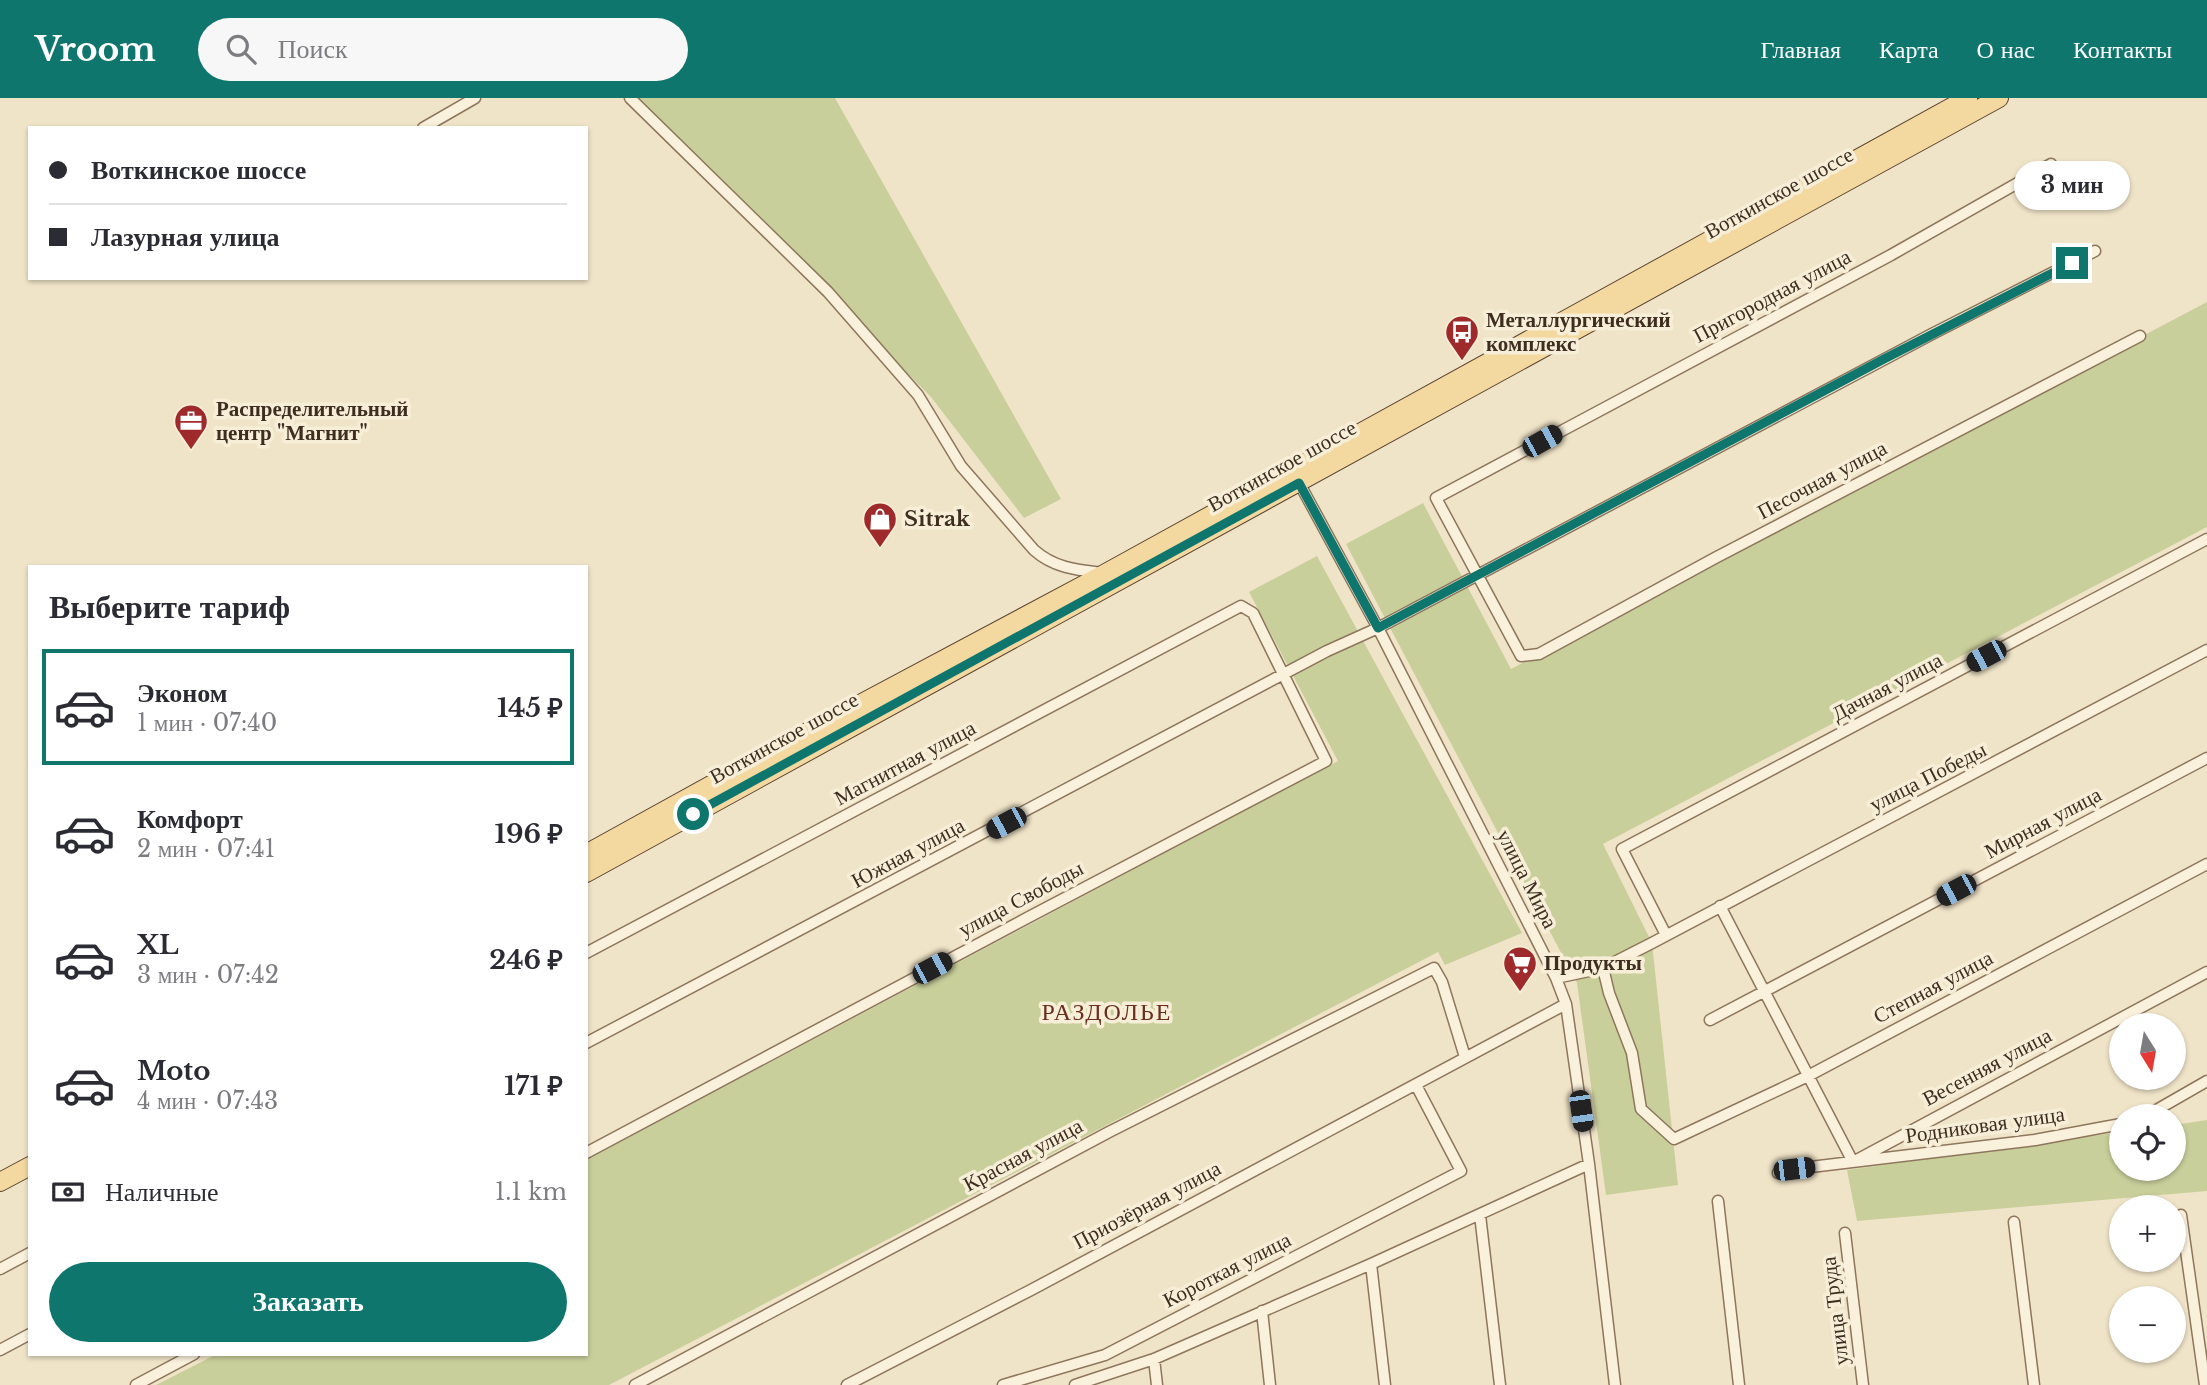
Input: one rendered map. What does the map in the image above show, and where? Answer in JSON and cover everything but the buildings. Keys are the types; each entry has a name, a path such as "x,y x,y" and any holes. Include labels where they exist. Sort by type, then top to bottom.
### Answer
{"main road":[{"name":"Воткинское шоссе","path":"588,872 1968,98"},
{"name":"Воткинское шоссе","path":"588,853 1104,574 1296,477 1999,98"},
{"path":"0,1185 28,1167"},
{"path":"0,1185 28,1174"}],"street":[{"path":"426,126 475,98"},
{"path":"630,98 828,292 918,395 961,466 1034,550 1046,561 1065,569 1104,574"},
{"name":"Пригородная улица","path":"1479,574 1436,498 1891,255 2051,164"},
{"name":"Южная улица","path":"588,1042 1884,359 2095,251"},
{"name":"Песочная улица","path":"1479,574 1521,656 1539,654 1727,551 2140,336"},
{"name":"улица Мира","path":"1296,477 1378,628 1556,978 1566,1004 1589,1164 1615,1385"},
{"name":"Дачная улица","path":"1666,935 1622,849 2207,539"},
{"name":"Магнитная улица","path":"588,952 1241,606 1253,613 1283,677"},
{"name":"улица Победы","path":"1556,978 1603,968 2207,650"},
{"name":"улица Свободы","path":"588,1152 1326,761 1283,677"},
{"name":"Мирная улица","path":"1710,1020 2207,758"},
{"name":"Степная улица","path":"1603,968 1609,993 1632,1053 1641,1109 1674,1139 1808,1076 2207,864"},
{"path":"1720,906 1853,1162"},
{"name":"Красная улица","path":"635,1385 1109,1132 1434,968 1442,982 1465,1057"},
{"name":"Весенняя улица","path":"1779,1173 1853,1162 2207,972"},
{"name":"Приозёрная улица","path":"847,1385 1566,1004"},
{"path":"2167,1104 2207,1081"},
{"name":"Короткая улица","path":"1003,1385 1105,1354 1461,1171 1416,1085"},
{"name":"Родниковая улица","path":"1853,1162 2035,1140 2109,1126"},
{"path":"1075,1385 1154,1359 1589,1164"},
{"path":"1718,1201 1739,1385"},
{"path":"1480,1215 1500,1385"},
{"path":"2014,1222 2034,1385"},
{"name":"улица Труда","path":"1845,1233 1863,1385"},
{"path":"2186,1250 2205,1385"},
{"path":"0,1269 28,1254"},
{"path":"1371,1264 1385,1385"},
{"path":"1262,1311 1270,1385"},
{"path":"0,1350 28,1335"},
{"path":"136,1385 190,1356"},
{"path":"1154,1359 1157,1385"}],"green space":[{"path":"635,98 835,98 1061,499 1024,518 931,397"},
{"path":"2207,302 2207,527 1603,844 1652,943 1678,1185 1606,1195 1577,983 1346,544 1423,503 1511,669"},
{"path":"1317,556 1522,933 1445,965 1438,952 609,1385 156,1385 213,1356 588,1356 588,1159 1338,761 1249,592"},
{"path":"2207,1120 2207,1191 2109,1195 2109,1199 1857,1221 1847,1170 2109,1134 2109,1181 2186,1181 2186,1123"}],"place":[{"name":"Металлургический комплекс","path":"1462,362"},
{"name":"Распределительный центр \"Магнит\"","path":"191,451"},
{"name":"Sitrak","path":"880,549"},
{"name":"Продукты","path":"1520,993"}],"district":[{"name":"РАЗДОЛЬЕ","path":"1107,1012"}],"route":[{"path":"693,814 1299,483 1378,628 1884,359 2072,263"}]}
